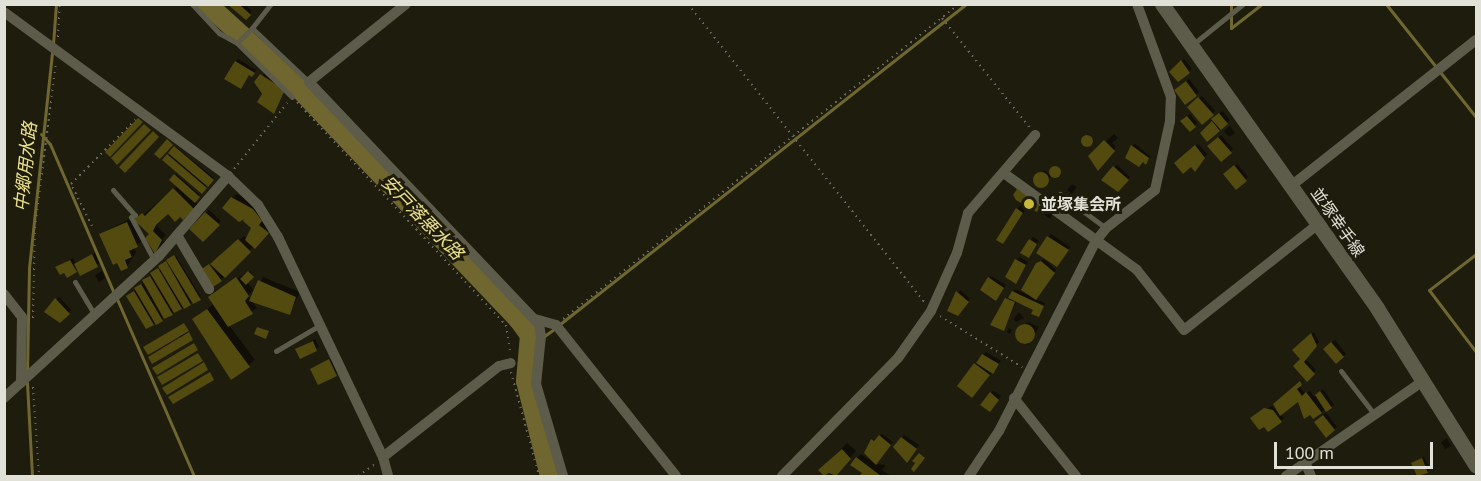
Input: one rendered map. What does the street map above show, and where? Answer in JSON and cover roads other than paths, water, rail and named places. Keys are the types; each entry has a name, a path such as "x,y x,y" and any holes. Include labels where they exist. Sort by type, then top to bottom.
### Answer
{"main road":[{"name":"並塚幸手線","path":"1162,4 1318,224 1423,381 1476,466"}],"street":[{"path":"406,4 309,82 535,319 541,336 536,384 563,477"},
{"path":"969,477 999,431 1027,370 1096,241 1106,228 1155,190 1170,121 1172,97 1137,4"},
{"path":"4,12 228,176 258,205 278,237 383,458 387,477"},
{"path":"1291,186 1476,39"},
{"path":"782,477 898,358 931,311 957,253 963,222 1035,135"},
{"path":"1005,174 1137,270 1184,330 1318,224"},
{"path":"4,398 154,261 228,176"},
{"path":"177,235 209,289"},
{"path":"4,294 22,317 21,383"},
{"path":"535,319 556,325 676,477"},
{"path":"383,458 499,366 511,363"},
{"path":"1286,477 1423,381"},
{"path":"1014,398 1076,477"},
{"path":"1305,462 1311,477"}],"lane":[{"path":"192,4 219,33 238,42 292,97"},
{"path":"238,42 271,4"},
{"path":"1191,45 1243,4"},
{"path":"250,30 309,82"},
{"path":"113,190 135,215 131,217 154,261"},
{"path":"1060,194 1106,228"},
{"path":"75,282 95,316"},
{"path":"276,351 320,326"},
{"path":"1341,371 1374,414"}],"waterway":[{"name":"中郷用水路","path":"53,44 56,4"},
{"name":"安戸落悪水路","path":"207,4 295,84 519,320 530,335 526,381 550,476"},
{"path":"560,324 966,4"},
{"path":"1231,4 1231,28 1262,4"},
{"path":"1386,4 1476,117"},
{"name":"中郷用水路","path":"27,373 29,268 52,51"},
{"path":"41,134 50,144 114,293"},
{"path":"1476,254 1429,290 1476,352"},
{"path":"117,299 194,476"},
{"path":"543,337 554,329"},
{"path":"527,350 538,342"},
{"name":"中郷用水路","path":"27,383 32,476"}],"place":[{"name":"並塚集会所","path":"1029,204"}]}
